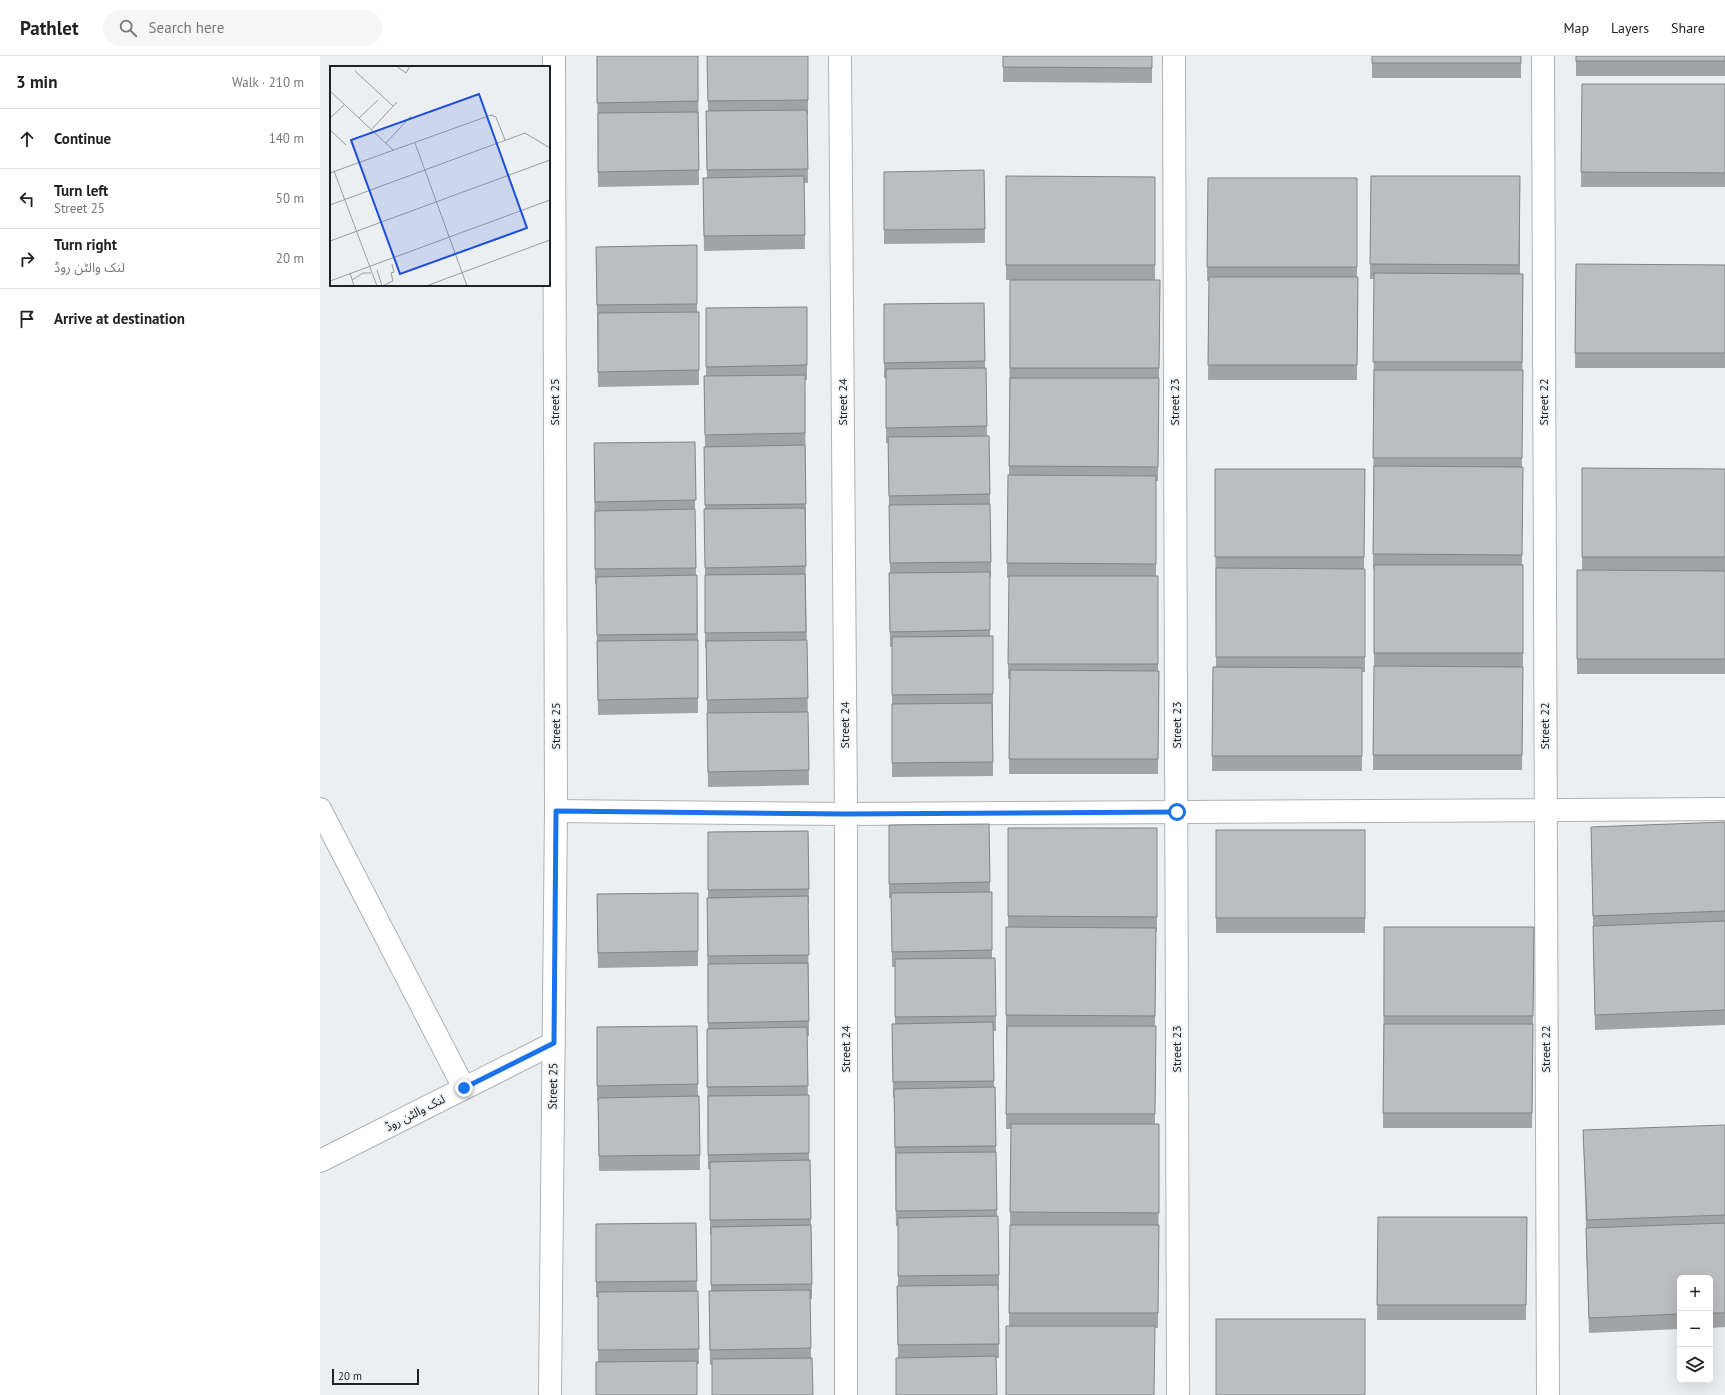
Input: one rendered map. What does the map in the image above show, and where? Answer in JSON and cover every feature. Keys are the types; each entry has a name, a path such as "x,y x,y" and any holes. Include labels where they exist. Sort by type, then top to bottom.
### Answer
{"street":[{"name":"Street 25","path":"550,1395 556,811 554,56"},
{"name":"Street 24","path":"840,56 846,814 846,1395"},
{"name":"Street 23","path":"1174,56 1178,1395"},
{"name":"Street 22","path":"1543,56 1548,1395"},
{"path":"320,809 464,1088"},
{"path":"556,811 846,814 1725,809"},
{"name":"لنک والٹن روڈ","path":"320,1161 554,1043"}],"building":[{"path":"597,56 698,56 698,101 597,103"},
{"path":"707,56 808,56 808,100 708,101"},
{"path":"1003,56 1152,56 1152,68 1003,67"},
{"path":"1372,56 1521,56 1521,63 1372,63"},
{"path":"1576,56 1725,56 1725,61 1576,61"},
{"path":"1582,84 1725,84 1725,173 1581,172"},
{"path":"807,110 808,169 707,170 706,111"},
{"path":"698,112 699,170 598,172 598,113"},
{"path":"984,170 985,229 884,230 884,172"},
{"path":"804,176 805,235 704,236 703,178"},
{"path":"1006,176 1155,177 1155,265 1006,265"},
{"path":"1371,176 1520,176 1519,265 1370,264"},
{"path":"1208,178 1357,178 1357,267 1207,267"},
{"path":"697,245 697,304 597,305 596,247"},
{"path":"1576,264 1725,265 1725,353 1575,353"},
{"path":"1374,273 1523,274 1522,362 1373,362"},
{"path":"1209,277 1358,277 1357,365 1208,365"},
{"path":"1010,280 1160,280 1159,368 1010,368"},
{"path":"984,303 985,361 884,363 884,304"},
{"path":"807,307 807,365 706,367 706,308"},
{"path":"699,312 699,370 598,372 598,313"},
{"path":"986,368 987,426 886,428 886,369"},
{"path":"1374,370 1523,370 1522,458 1373,458"},
{"path":"805,375 805,433 705,435 704,376"},
{"path":"1010,378 1159,378 1158,467 1009,466"},
{"path":"989,436 990,494 889,496 888,437"},
{"path":"695,442 696,500 595,502 594,443"},
{"path":"805,445 806,504 705,505 704,447"},
{"path":"1374,466 1523,467 1522,555 1373,554"},
{"path":"1582,468 1725,469 1725,557 1582,557"},
{"path":"1215,469 1365,469 1364,557 1215,557"},
{"path":"1008,475 1156,476 1156,564 1007,563"},
{"path":"990,504 991,562 890,563 889,505"},
{"path":"805,508 806,566 705,568 704,509"},
{"path":"695,509 696,568 595,569 595,511"},
{"path":"1374,565 1523,565 1523,653 1374,653"},
{"path":"1216,568 1365,569 1365,657 1216,657"},
{"path":"1577,570 1725,571 1725,659 1577,659"},
{"path":"990,572 990,630 890,632 889,573"},
{"path":"805,574 806,632 705,633 705,575"},
{"path":"697,575 697,634 597,635 596,577"},
{"path":"1009,576 1158,576 1158,664 1008,664"},
{"path":"993,636 993,694 892,695 892,637"},
{"path":"698,640 698,698 598,700 597,641"},
{"path":"807,640 808,698 707,700 706,641"},
{"path":"1374,666 1523,667 1522,755 1373,755"},
{"path":"1213,667 1362,668 1362,756 1212,756"},
{"path":"1010,670 1159,671 1158,759 1009,759"},
{"path":"992,703 993,762 892,763 892,704"},
{"path":"808,712 809,770 708,772 707,713"},
{"path":"1725,822 1725,911 1593,916 1591,827"},
{"path":"989,824 990,882 889,884 889,825"},
{"path":"1008,828 1157,828 1157,917 1008,916"},
{"path":"1216,830 1365,830 1365,918 1216,918"},
{"path":"808,831 809,889 708,890 708,832"},
{"path":"992,892 992,950 892,952 891,893"},
{"path":"698,893 698,951 598,953 597,894"},
{"path":"808,896 809,955 708,956 707,898"},
{"path":"1725,921 1725,1010 1595,1015 1593,926"},
{"path":"1006,927 1156,928 1155,1016 1006,1015"},
{"path":"1384,927 1534,927 1533,1016 1384,1016"},
{"path":"995,958 996,1016 895,1017 895,959"},
{"path":"808,963 809,1021 708,1023 708,964"},
{"path":"993,1022 994,1081 893,1082 892,1024"},
{"path":"1384,1024 1533,1024 1532,1113 1383,1113"},
{"path":"697,1026 698,1084 597,1086 597,1027"},
{"path":"1007,1026 1156,1026 1155,1114 1006,1114"},
{"path":"807,1027 808,1086 707,1087 707,1029"},
{"path":"995,1087 996,1146 895,1147 894,1089"},
{"path":"809,1095 809,1153 708,1155 708,1096"},
{"path":"699,1096 700,1155 599,1156 598,1098"},
{"path":"1011,1124 1159,1124 1159,1213 1010,1212"},
{"path":"1725,1125 1725,1215 1587,1220 1583,1130"},
{"path":"996,1152 997,1210 896,1211 896,1153"},
{"path":"810,1160 811,1219 710,1220 710,1162"},
{"path":"998,1216 999,1275 898,1276 898,1218"},
{"path":"1378,1217 1527,1217 1526,1305 1377,1305"},
{"path":"696,1223 697,1281 596,1282 596,1224"},
{"path":"1725,1223 1725,1313 1713,1313 1713,1275 1677,1275 1677,1314 1589,1318 1586,1228"},
{"path":"811,1225 812,1284 711,1285 711,1227"},
{"path":"1010,1225 1159,1225 1158,1313 1009,1313"},
{"path":"998,1285 999,1344 898,1345 897,1286"},
{"path":"810,1290 811,1348 710,1350 709,1291"},
{"path":"698,1291 699,1349 598,1350 598,1292"},
{"path":"1216,1319 1365,1319 1365,1395 1216,1395"},
{"path":"1006,1326 1155,1326 1154,1395 1006,1395"},
{"path":"996,1356 997,1395 896,1395 896,1358"},
{"path":"812,1358 813,1395 712,1395 712,1359"},
{"path":"697,1361 697,1395 596,1395 596,1362"}],"route":[{"path":"464,1088 554,1043 556,811 846,814 1177,812"}]}
